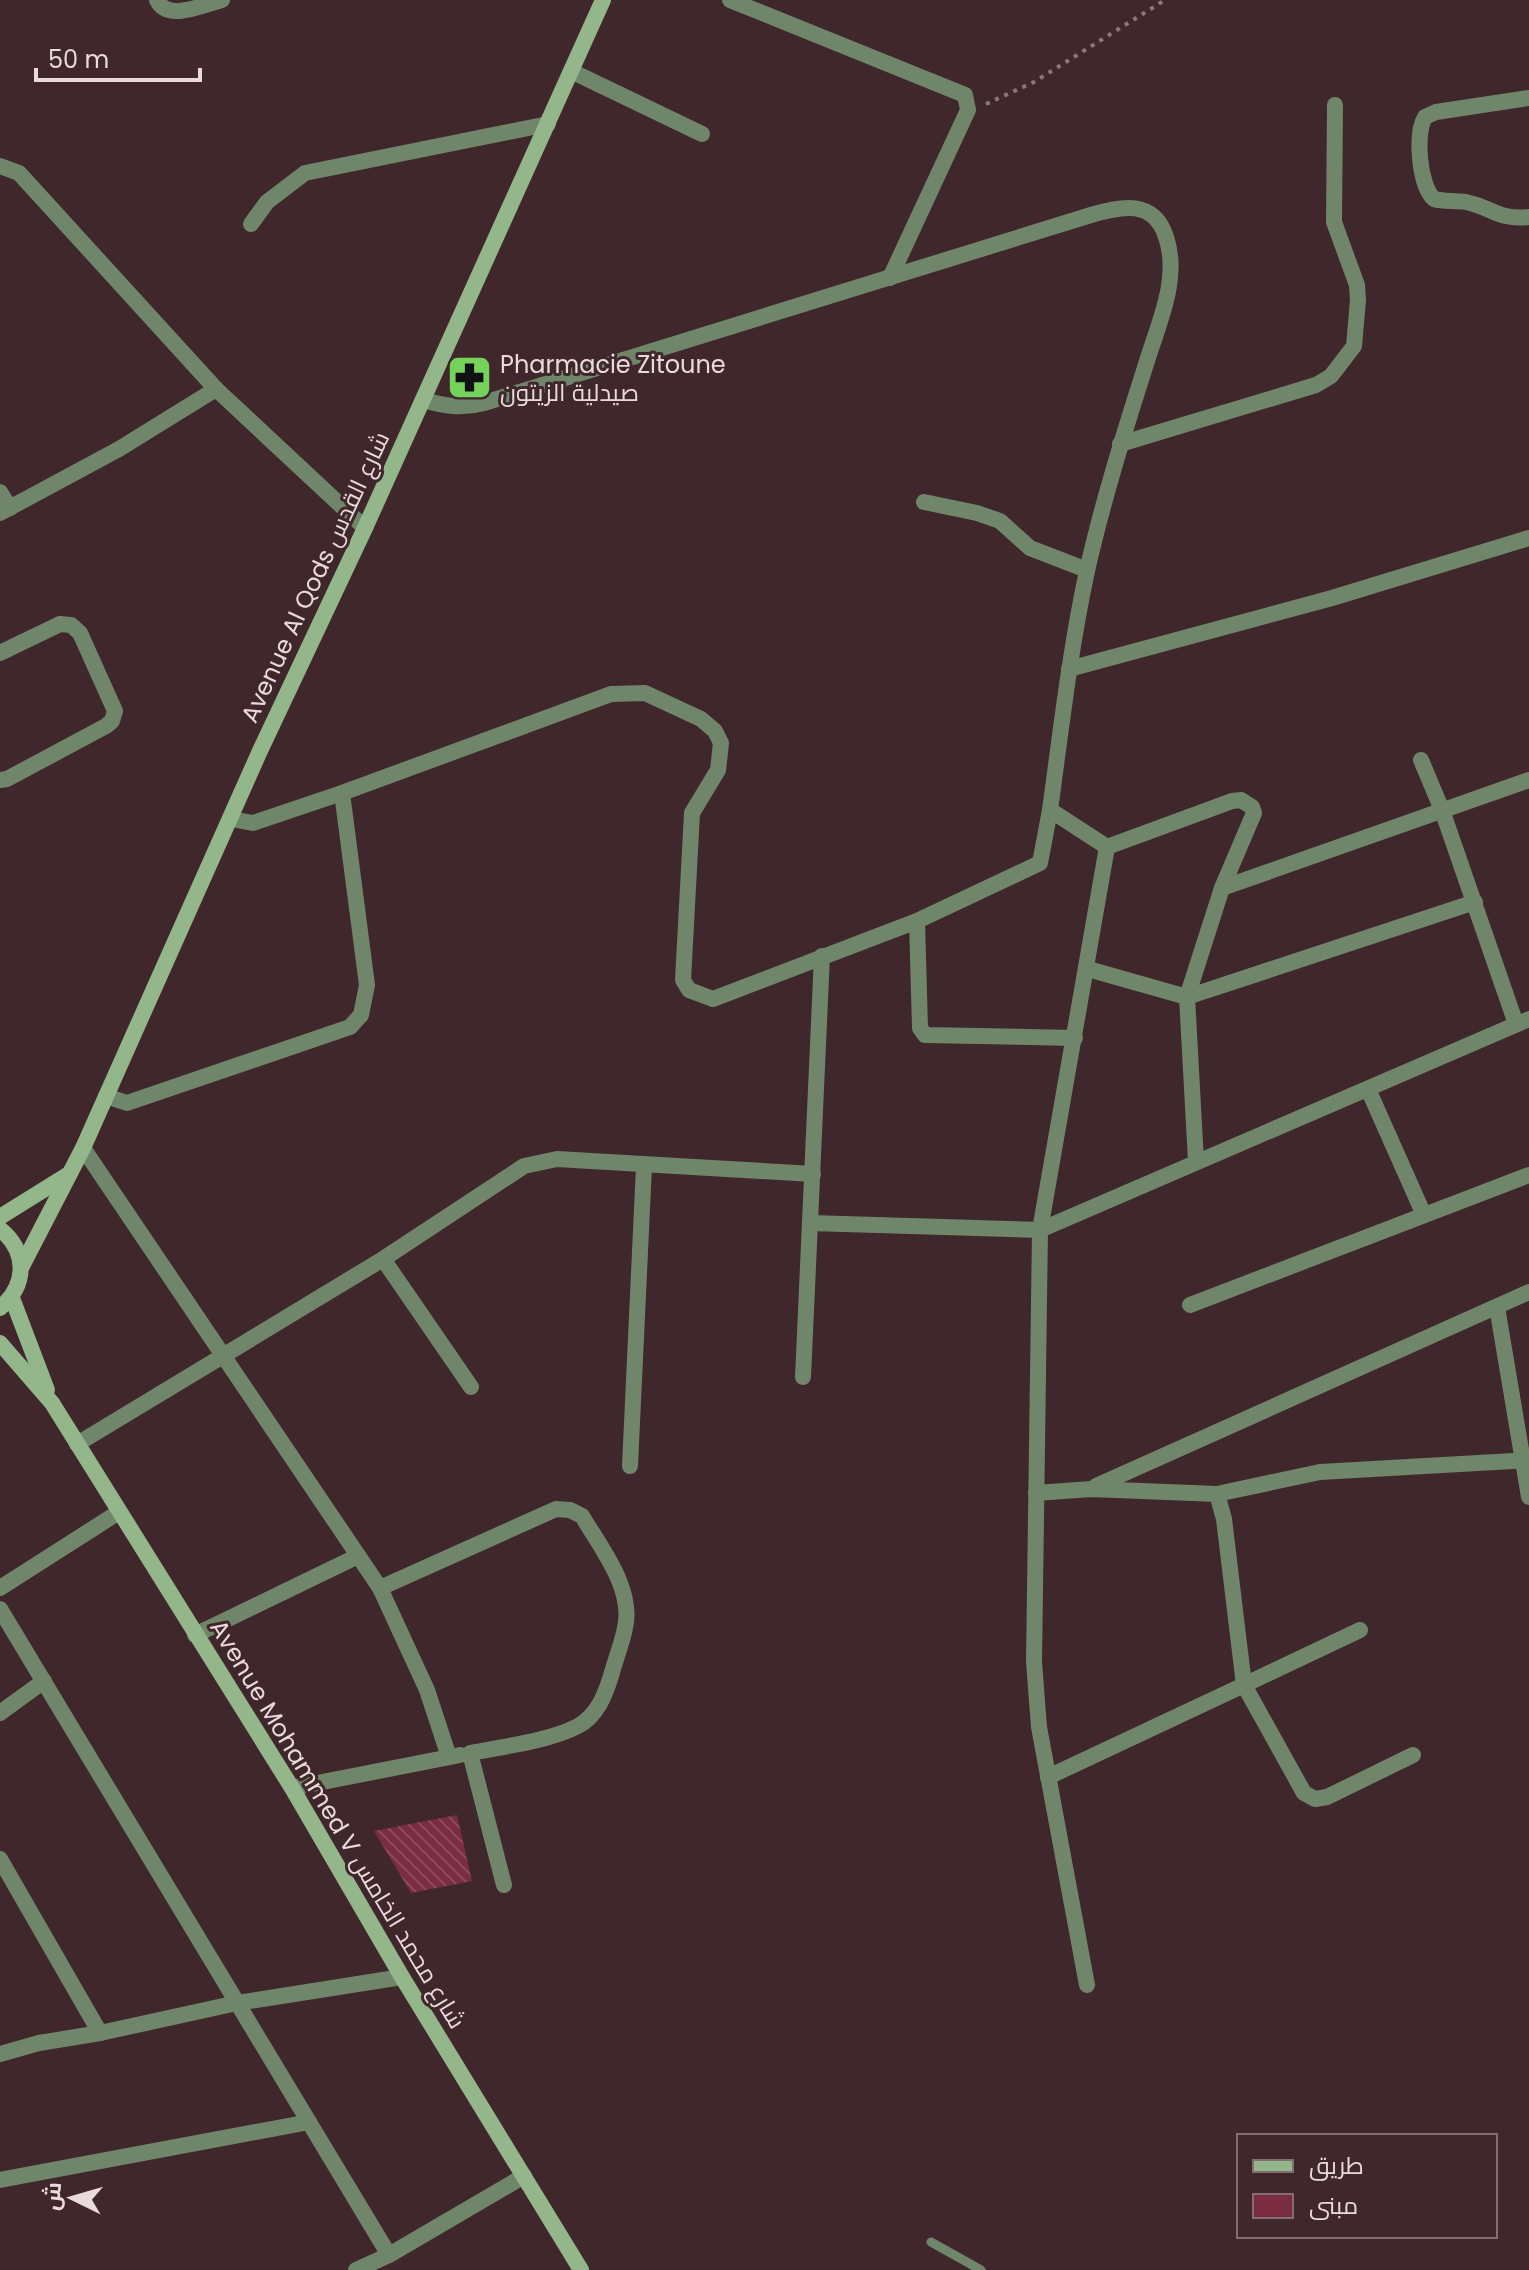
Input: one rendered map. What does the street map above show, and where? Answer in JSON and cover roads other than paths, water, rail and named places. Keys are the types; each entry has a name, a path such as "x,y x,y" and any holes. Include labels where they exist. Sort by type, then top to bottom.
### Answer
{"street":[{"path":"157,0 166,10 176,11 222,0"},
{"name":"Avenue Al Qods شارع القدس","path":"6,1303 20,1282 22,1266 83,1148 259,753 365,528 603,0"},
{"path":"730,0 965,95 968,110 890,278"},
{"path":"571,71 702,134"},
{"path":"1529,98 1436,112 1425,117 1418,134 1425,186 1434,199 1462,201 1512,219 1529,217"},
{"path":"1120,444 1316,385 1331,376 1354,346 1357,285 1334,222 1335,105"},
{"path":"251,224 267,202 305,173 548,124"},
{"path":"0,166 19,173 216,389 365,528"},
{"path":"231,819 253,823 611,694 645,693 701,719 715,731 721,743 718,770 692,813 683,980 689,990 713,999 917,921 1040,863 1087,570 1120,444 1167,299 1171,257 1166,235 1159,223 1144,210 1119,207 470,407 444,406 423,400"},
{"path":"0,492 5,511 119,449 216,389"},
{"path":"924,502 1000,521 1030,548 1087,570"},
{"path":"1069,669 1332,598 1529,538"},
{"path":"0,653 60,624 71,625 80,633 115,711 112,721 106,726 0,780"},
{"path":"810,1223 1040,1230 1523,1021 1421,760"},
{"path":"1222,888 1529,780"},
{"path":"106,1096 127,1103 350,1027 361,1015 367,985 342,793"},
{"path":"1107,847 1241,800 1252,807 1254,813 1222,888 1187,997 1196,1161"},
{"path":"1050,810 1107,847"},
{"path":"1087,1985 1039,1727 1034,1662 1040,1230 1107,847"},
{"path":"1088,969 1187,997 1475,902"},
{"path":"917,921 920,1028 925,1035 1075,1038"},
{"path":"803,1377 822,956"},
{"path":"1368,1089 1424,1215"},
{"path":"83,1148 380,1588 427,1690 449,1757"},
{"path":"77,1444 383,1259 524,1166 557,1159 813,1174"},
{"path":"630,1466 644,1166"},
{"path":"0,1217 70,1174"},
{"path":"1190,1305 1529,1175"},
{"path":"0,1229 12,1240 22,1266"},
{"path":"383,1259 471,1387"},
{"path":"1091,1489 1529,1292"},
{"name":"Avenue Mohammed V شارع محمد الخامس","path":"6,1303 52,1403 292,1788 402,1977 581,2270"},
{"path":"1497,1307 1526,1460 1529,1497"},
{"name":"Avenue Mohammed V شارع محمد الخامس","path":"0,1343 52,1403"},
{"path":"1036,1493 1091,1489 1217,1494 1320,1472 1526,1460"},
{"path":"1217,1494 1224,1519 1244,1685 1304,1793 1315,1799 1327,1797 1413,1755"},
{"path":"292,1788 532,1740 579,1726 600,1704 626,1626 627,1605 622,1588 582,1516 570,1510 556,1509 380,1588"},
{"path":"0,1588 119,1512"},
{"path":"195,1635 358,1556"},
{"path":"0,1609 389,2255"},
{"path":"1048,1777 1360,1630"},
{"path":"0,1713 44,1681"},
{"path":"470,1753 504,1885"},
{"path":"0,1859 100,2033"},
{"path":"0,2054 39,2043 237,2003 402,1977"},
{"path":"0,2180 309,2122"},
{"path":"356,2270 389,2255 524,2176"}],"lane":[{"path":"931,2242 981,2270"}],"place":[{"name":"Pharmacie Zitoune صيدلية الزيتون","path":"469,378"}]}
